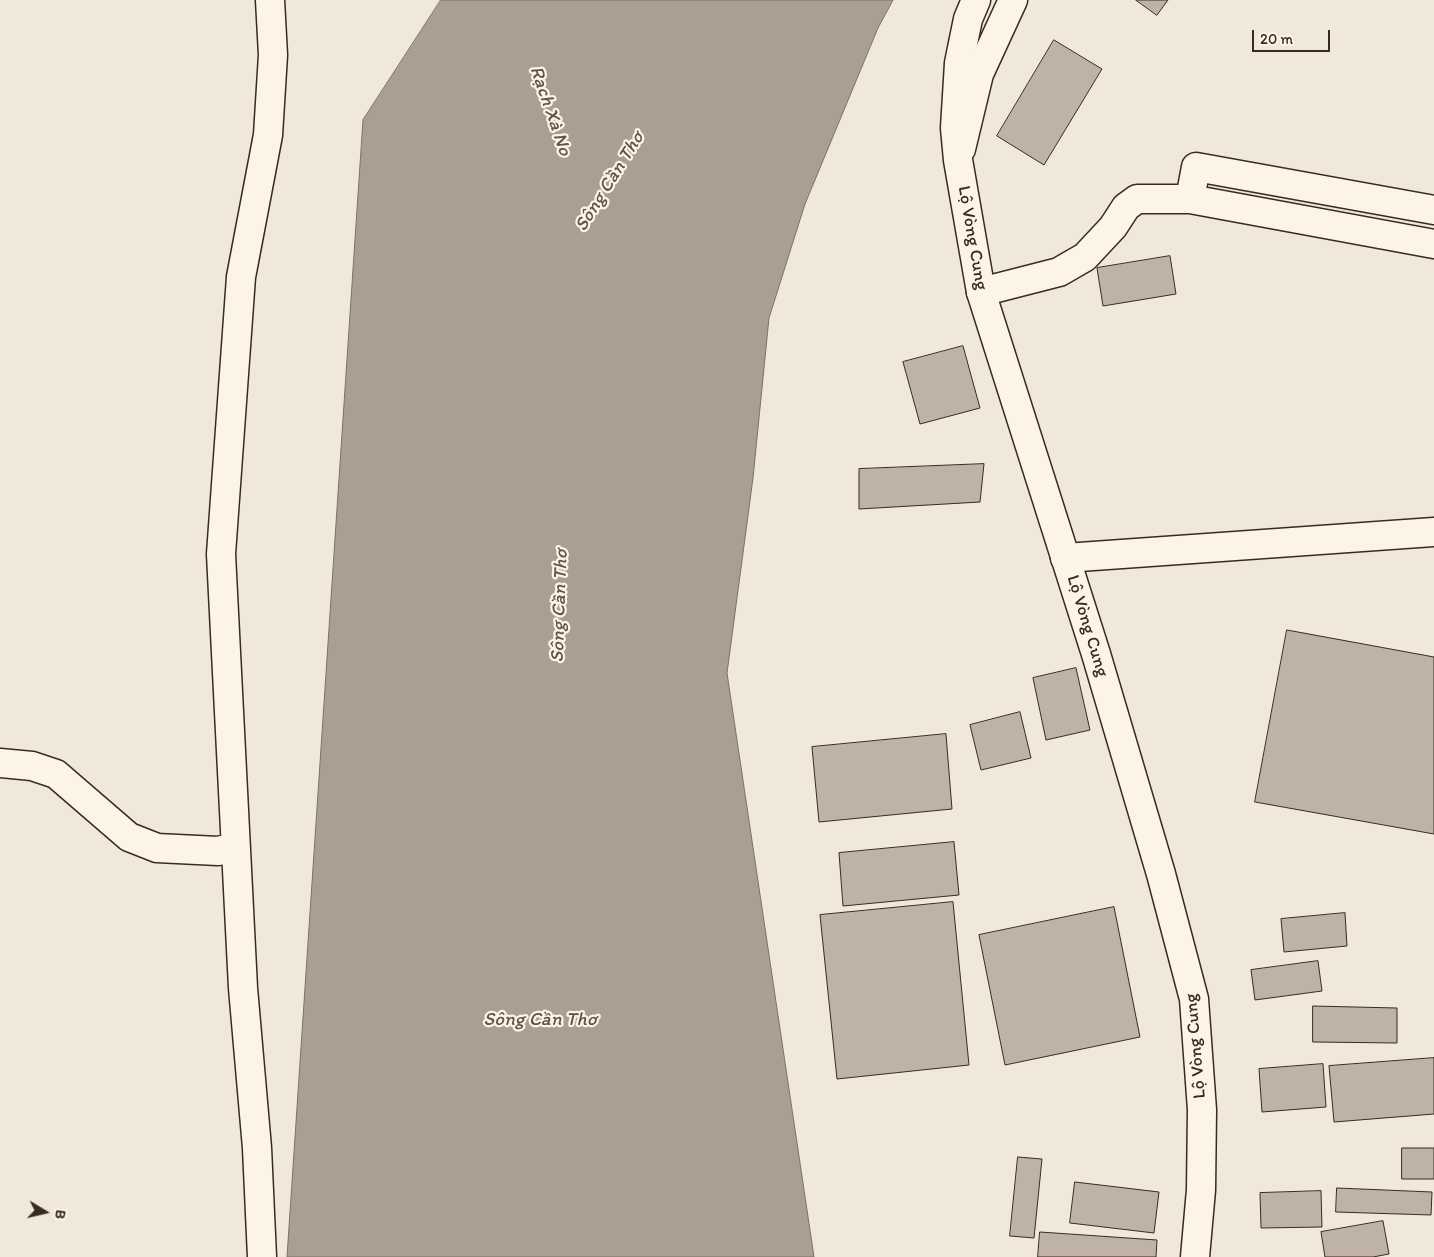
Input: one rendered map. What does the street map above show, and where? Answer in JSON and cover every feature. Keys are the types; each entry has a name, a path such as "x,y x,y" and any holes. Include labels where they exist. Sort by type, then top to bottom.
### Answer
{"street":[{"path":"262,1257 257,1148 243,988 221,554 241,277 268,135 273,55 270,0"},
{"name":"Lộ Vòng Cung","path":"976,0 968,19 959,62 955,128 958,160 981,292 1065,558 1161,874 1194,999 1202,1110 1201,1190 1195,1257"},
{"path":"958,160 979,74 1014,0"},
{"path":"1190,199 1196,167 1434,210"},
{"path":"981,292 1059,272 1085,258 1113,227 1126,207 1137,199 1190,199 1434,244"},
{"path":"1065,558 1434,532"},
{"path":"0,764 32,766 56,774 129,837 157,848 218,851 235,847"}],"water":[{"name":"Sông Cần Thơ","path":"441,0 893,0 878,28 805,204 769,318 753,478 727,673 814,1257 287,1257 363,120"}],"building":[{"path":"1136,0 1168,0 1157,15"},
{"path":"1054,40 1102,69 1044,165 997,136"},
{"path":"1170,256 1176,294 1103,306 1097,268"},
{"path":"963,346 980,408 920,424 903,362"},
{"path":"984,464 980,502 859,509 859,469"},
{"path":"1287,630 1434,657 1434,834 1255,802"},
{"path":"1076,668 1090,730 1046,740 1033,678"},
{"path":"1020,712 1031,758 981,770 970,725"},
{"path":"946,734 952,809 819,822 812,747"},
{"path":"954,842 959,895 843,906 839,853"},
{"path":"953,902 969,1065 837,1079 820,915"},
{"path":"1114,907 1140,1037 1005,1065 979,935"},
{"path":"1345,913 1347,946 1284,952 1281,919"},
{"path":"1318,961 1322,991 1255,1000 1251,970"},
{"path":"1313,1006 1397,1008 1397,1043 1313,1042"},
{"path":"1434,1058 1434,1114 1334,1122 1329,1066"},
{"path":"1323,1064 1326,1107 1262,1112 1259,1069"},
{"path":"1402,1148 1434,1148 1434,1179 1402,1179"},
{"path":"1018,1157 1042,1159 1034,1238 1010,1236"},
{"path":"1075,1182 1159,1192 1154,1233 1070,1223"},
{"path":"1337,1188 1432,1192 1431,1215 1336,1212"},
{"path":"1321,1191 1322,1227 1261,1228 1260,1193"},
{"path":"1383,1221 1389,1254 1373,1257 1325,1257 1321,1232"},
{"path":"1040,1232 1157,1240 1156,1257 1038,1257"}],"water label":[{"name":"Rạch Xà No","path":"550,111"}]}
